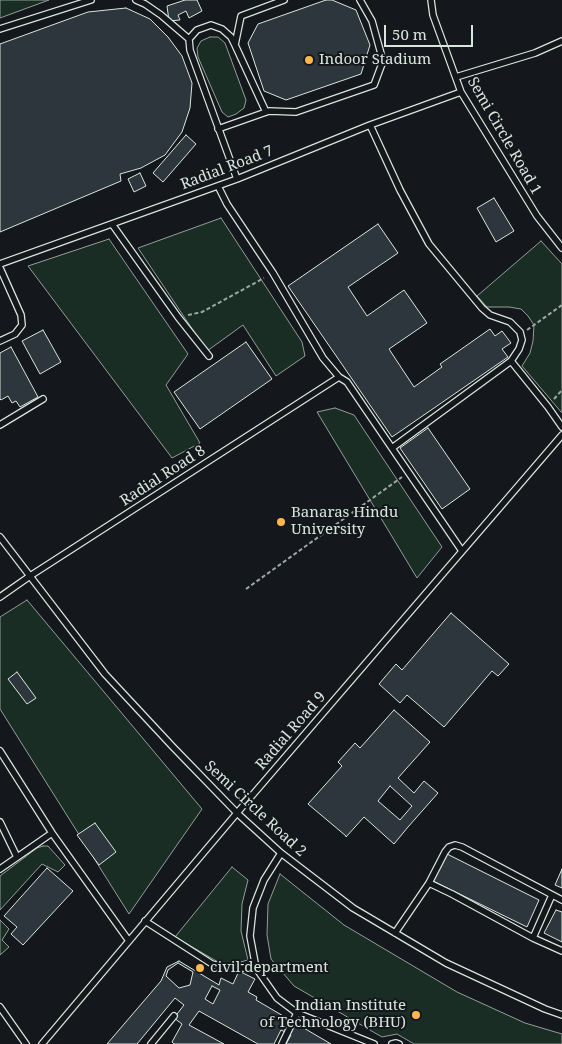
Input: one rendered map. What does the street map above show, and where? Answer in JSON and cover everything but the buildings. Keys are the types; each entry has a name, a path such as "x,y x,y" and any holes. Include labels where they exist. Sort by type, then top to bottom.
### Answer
{"lane":[{"path":"0,29 91,0"},
{"path":"136,0 161,15 189,40 190,50 237,179"},
{"path":"235,45 241,16 284,0"},
{"path":"218,129 269,111 296,112 374,85 383,60 372,21 360,0"},
{"name":"Semi Circle Road 1","path":"431,0 461,92 536,216 562,248"},
{"path":"189,40 197,30 211,25 222,29 235,45 266,112"},
{"path":"456,77 534,53 562,41"},
{"name":"Radial Road 7","path":"0,264 237,179 461,92"},
{"path":"370,126 400,190 429,244 482,308 490,315 510,322 520,332 522,340 519,349 511,361 392,448"},
{"path":"218,186 227,204 273,273 323,358 339,377 347,382 462,551"},
{"path":"112,224 209,356"},
{"path":"0,268 21,316 22,325 15,334 0,341"},
{"path":"511,361 562,427"},
{"name":"Radial Road 8","path":"0,597 339,377"},
{"path":"0,425 43,399"},
{"name":"Radial Road 9","path":"42,1044 237,813 562,435"},
{"name":"Semi Circle Road 2","path":"0,537 104,674 237,813 281,854 352,908 446,963 562,1015"},
{"path":"0,751 52,833 129,942"},
{"path":"0,822 17,857"},
{"path":"0,869 52,833"},
{"path":"395,933 429,883 445,852 455,844 562,900"},
{"path":"281,854 264,880 253,908 250,936 256,968 277,998 297,1012 374,1044"},
{"path":"429,883 533,938 562,951"},
{"path":"533,938 552,895"},
{"path":"146,922 212,964 224,968 256,968"},
{"path":"0,1007 26,1044"},
{"path":"282,1044 297,1012"},
{"path":"151,1044 174,1016"},
{"path":"392,1044 399,1044"}],"path":[{"path":"178,316 202,312 273,273"},
{"path":"521,335 562,305"},
{"path":"548,407 562,390"},
{"path":"246,589 408,472"}],"green space":[{"path":"0,0 49,0 0,18"},
{"path":"210,37 218,37 225,43 246,100 244,108 228,117 222,112 198,57 197,48 201,41"},
{"path":"221,218 302,342 305,356 276,376 243,325 207,351 138,248"},
{"path":"109,239 188,354 166,385 200,443 172,458 28,266"},
{"path":"541,241 562,264 562,413 522,366 530,353 533,341 534,325 528,316 521,309 487,307 477,296"},
{"path":"335,408 354,415 442,547 417,578 317,412"},
{"path":"27,600 202,809 129,914 0,709 0,617"},
{"path":"48,846 65,865 58,872 42,864 0,910 0,876 37,848"},
{"path":"232,867 248,880 242,904 241,931 248,960 225,966 175,937"},
{"path":"280,874 344,925 457,992 525,1023 562,1034 562,1044 414,1044 397,1034 382,1037 294,986 271,959 267,935 268,904"},
{"path":"0,920 9,929 2,940 9,947 0,955"}],"place":[{"name":"Indoor Stadium","path":"309,60"},
{"name":"Banaras Hindu University","path":"281,522"},
{"name":"civil department","path":"200,968"},
{"name":"Indian Institute of Technology (BHU)","path":"416,1015"}]}
